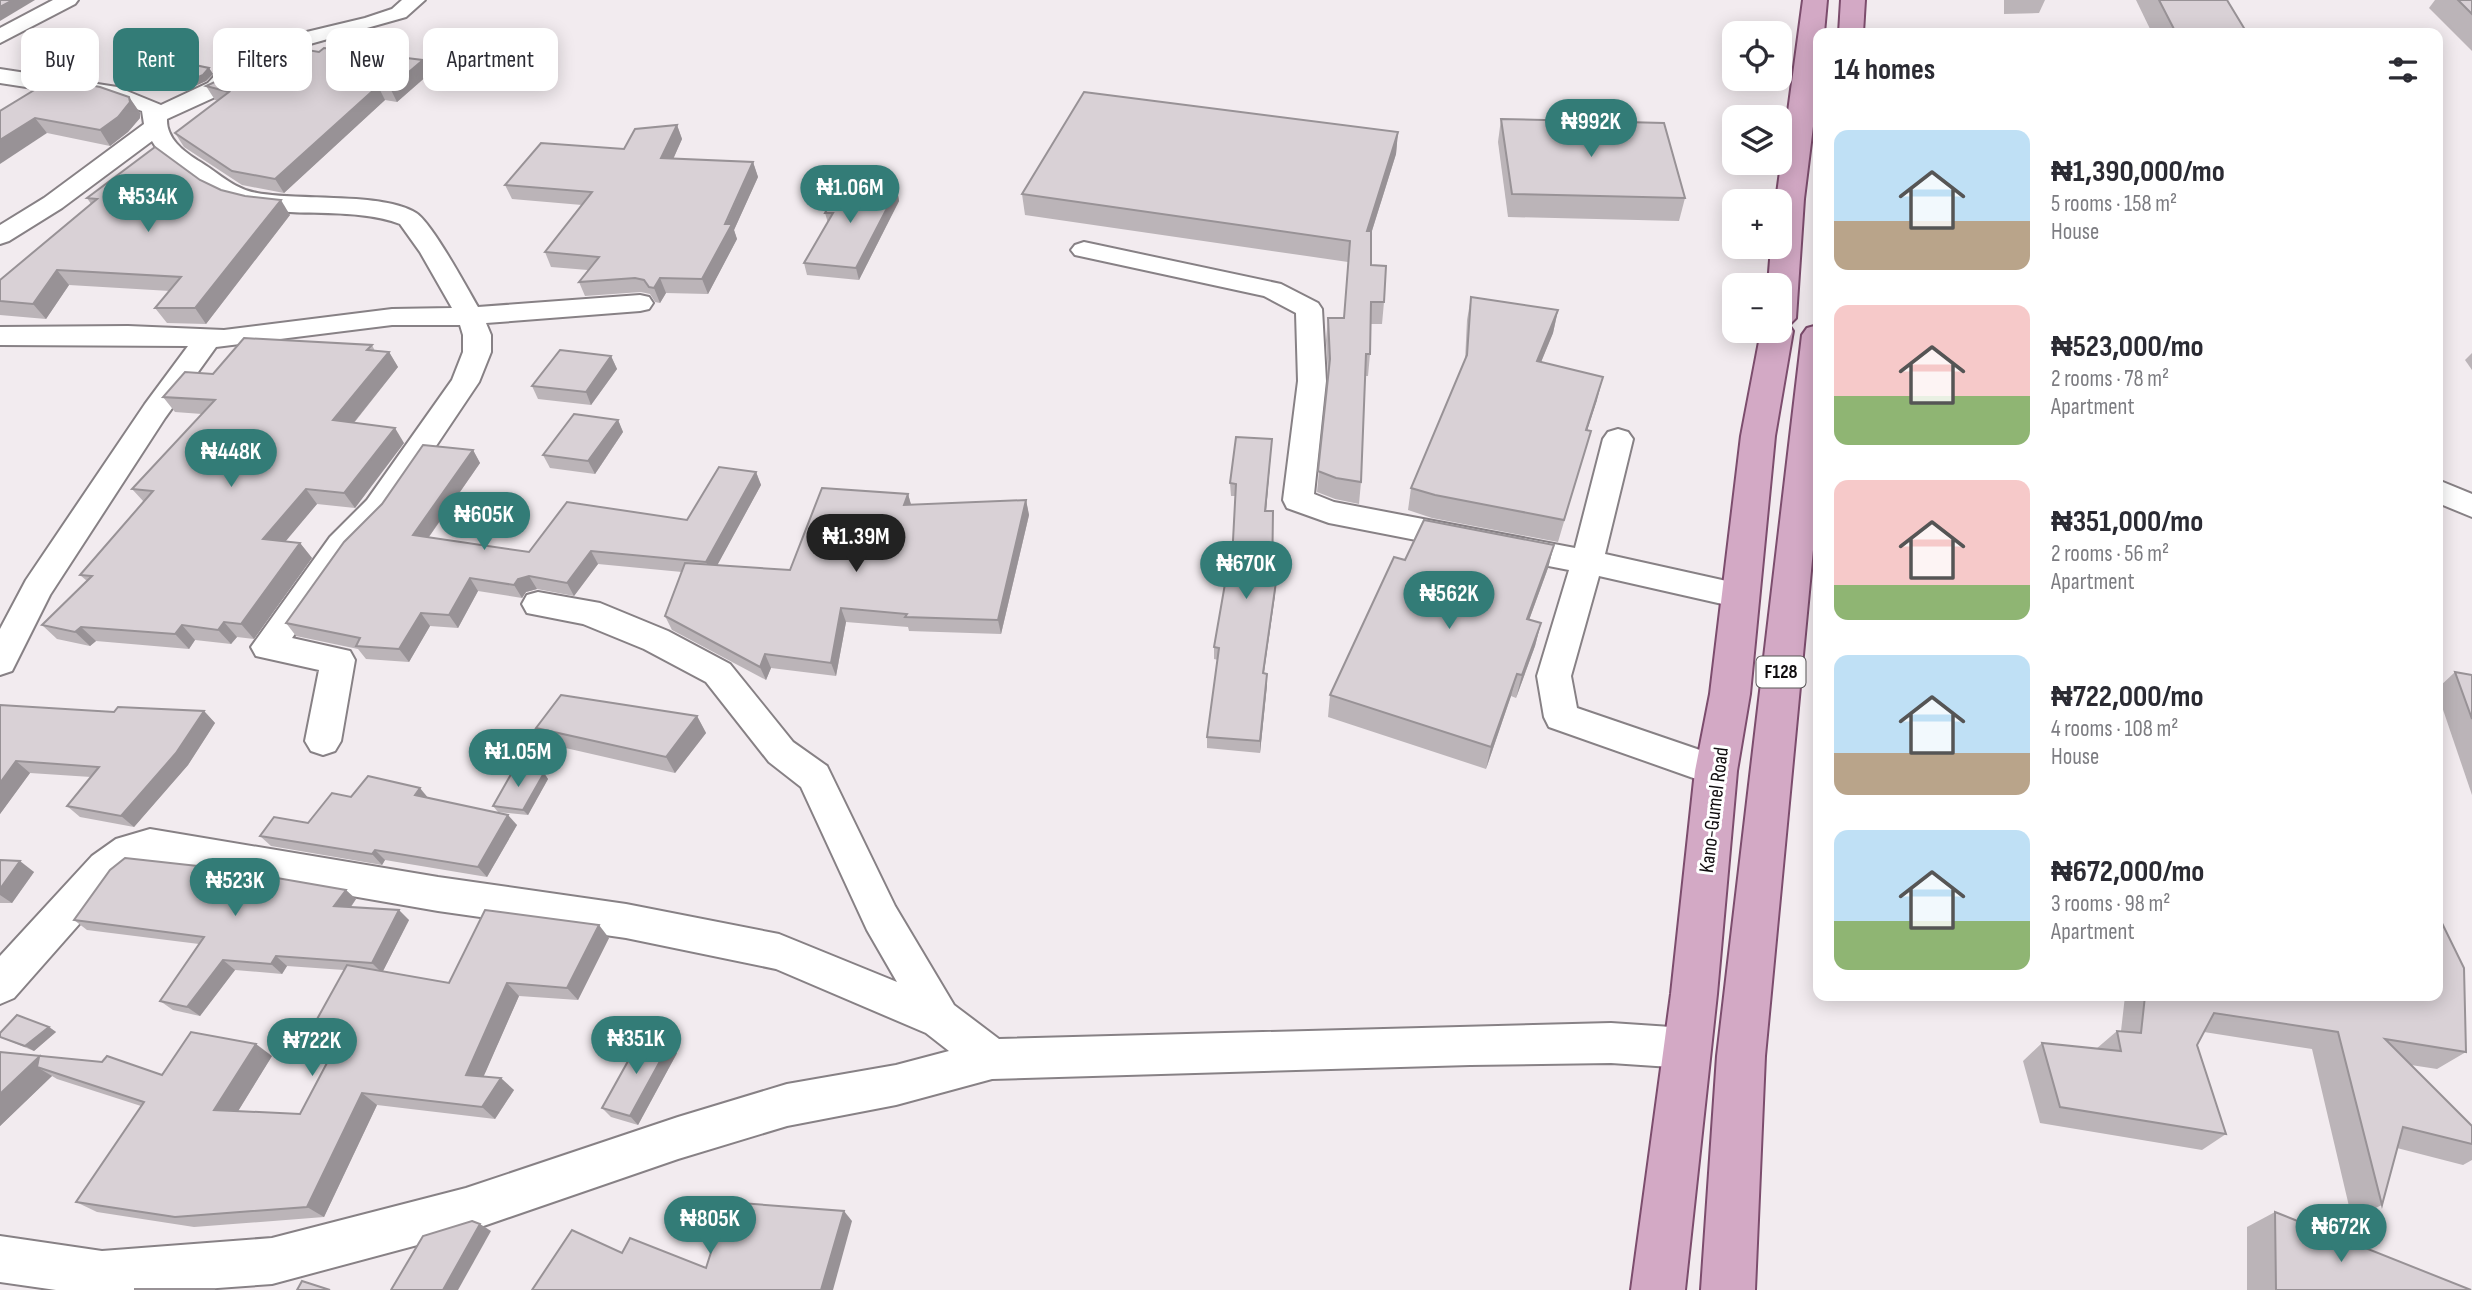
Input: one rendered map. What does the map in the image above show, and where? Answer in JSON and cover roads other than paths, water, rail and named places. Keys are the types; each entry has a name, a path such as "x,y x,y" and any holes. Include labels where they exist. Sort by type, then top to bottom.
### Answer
{"main road":[{"path":"1784,273 1790,199 1815,0"},
{"path":"1851,28 1853,0"},
{"name":"Kano-Gumel Road","path":"1658,1290 1694,994 1716,771 1730,694 1758,436 1775,343"},
{"name":"F128","path":"1728,1290 1741,1056 1777,706 1813,402"},
{"path":"1730,694 1777,706"}],"street":[{"path":"0,37 68,0"},
{"path":"0,236 53,203 156,122 216,88 227,76 276,46 372,22 399,13 415,0"},
{"path":"0,77 21,79"},
{"path":"0,77 21,81"},
{"path":"48,91 32,103 53,91"},
{"path":"99,91 117,94 151,107 172,155 200,171 220,188 239,196 259,201 353,207 393,213 409,219 432,251 470,316 477,335 477,352 465,382 378,508 341,545 268,647 338,660 323,741"},
{"path":"1084,250 1272,289 1309,309 1312,381 1298,500 1329,512 1587,562 1740,596"},
{"path":"0,336 224,339 392,317 470,316 640,303"},
{"path":"0,662 37,589 155,411 208,338"},
{"path":"1618,439 1587,562 1554,676 1560,717 1716,771"},
{"path":"2443,493 2472,506"},
{"path":"538,604 588,612 656,640 718,673 782,752 814,777 881,918 940,1019"},
{"path":"6,970 105,868 129,850 150,845 438,894 626,921 779,952 940,1019 992,1059"},
{"path":"0,1259 102,1273 272,1261 466,1210 678,1138 788,1105 897,1085 992,1059 1534,1044 1611,1043 1686,1048"}]}
